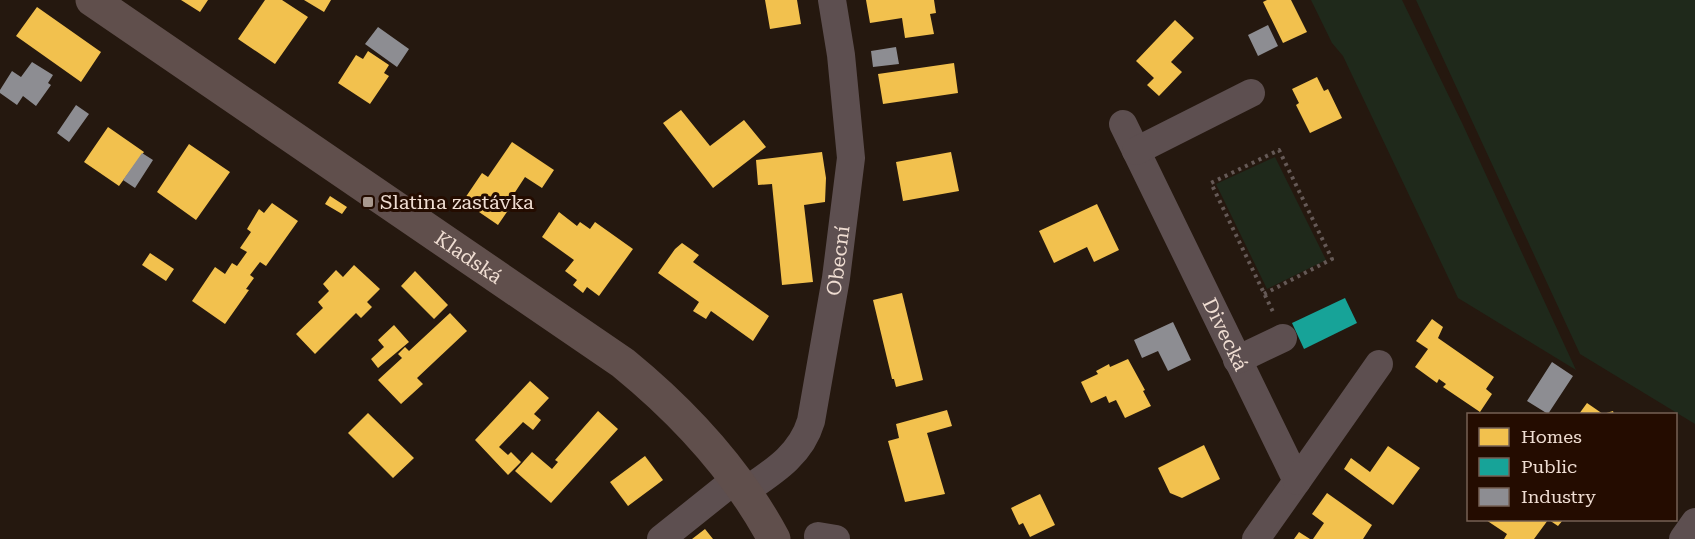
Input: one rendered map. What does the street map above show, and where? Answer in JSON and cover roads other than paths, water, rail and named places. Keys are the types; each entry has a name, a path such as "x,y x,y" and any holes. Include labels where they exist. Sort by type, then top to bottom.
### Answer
{"main road":[{"name":"Kladská","path":"92,0 623,363 649,384 700,435 741,485 774,539"}],"street":[{"name":"Obecní","path":"660,539 741,485 792,456 805,439 811,421 836,278 851,158 841,55 832,0"},
{"path":"1136,151 1251,93"},
{"name":"Divecká","path":"1123,124 1297,481"},
{"path":"1237,360 1280,328"},
{"path":"1256,539 1379,364"},
{"path":"1683,539 1695,522"}],"place":[{"name":"Slatina zastávka","path":"368,202"}]}
